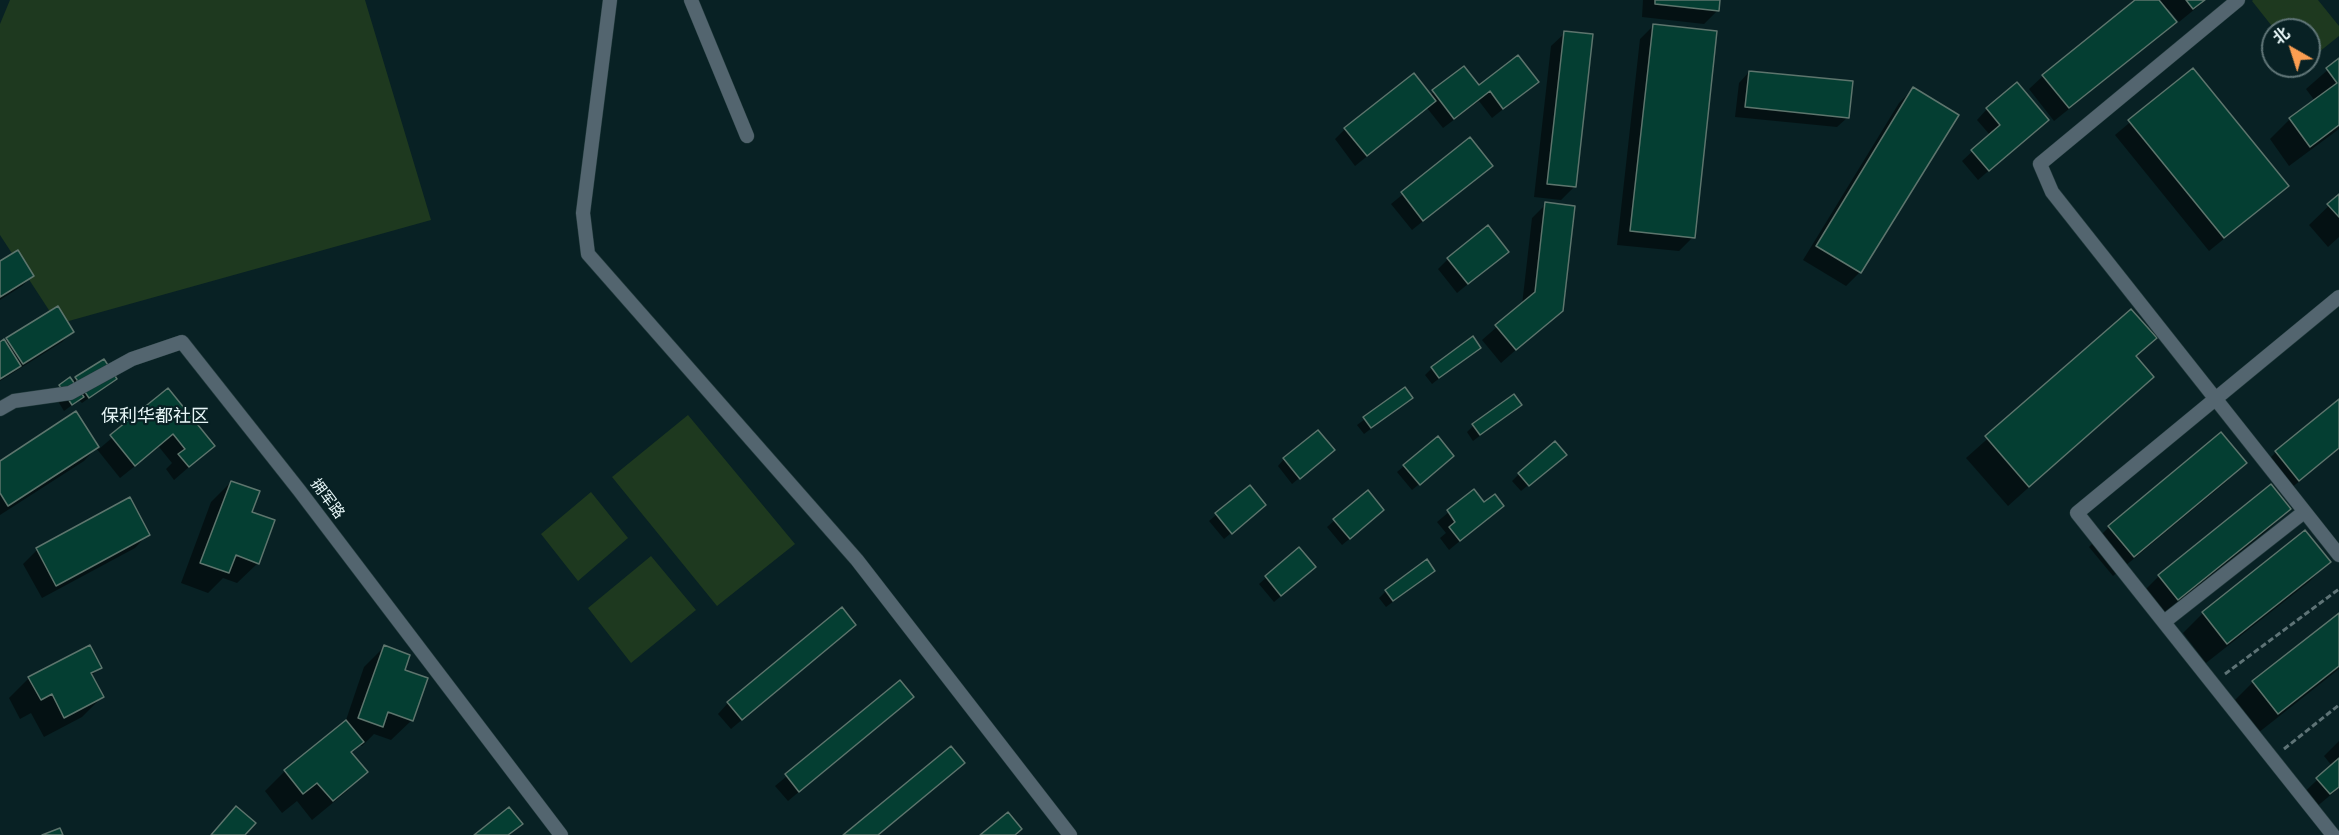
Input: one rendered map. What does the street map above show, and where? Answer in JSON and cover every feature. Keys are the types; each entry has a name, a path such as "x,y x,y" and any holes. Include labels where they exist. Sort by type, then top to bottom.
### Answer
{"street":[{"path":"610,0 583,213 588,254 857,560 1070,835"},
{"path":"691,0 747,136"},
{"path":"2238,0 2040,164 2052,192 2214,400 2339,555"},
{"path":"2333,835 2077,513 2339,297"},
{"name":"拥军路","path":"0,410 15,401 70,393 132,359 182,342 299,490 561,835"},
{"path":"2164,622 2304,512"}],"path":[{"path":"2212,684 2339,589"},
{"path":"2272,759 2339,705"}],"green space":[{"path":"10,0 365,0 431,220 58,324 0,235 0,24"},
{"path":"2318,0 2339,26 2339,36 2321,50 2321,18 2265,18 2252,1"},
{"path":"688,415 795,544 717,606 612,477"},
{"path":"591,492 628,538 578,581 541,534"},
{"path":"651,556 696,610 631,663 588,608"}],"building":[{"path":"1655,0 1720,0 1719,11 1655,4"},
{"path":"2135,0 2159,0 2177,22 2069,108 2042,75"},
{"path":"2186,0 2205,0 2193,9"},
{"path":"1653,24 1717,31 1695,238 1630,231"},
{"path":"1564,31 1593,34 1576,187 1547,184"},
{"path":"1518,55 1539,82 1503,109 1490,91 1454,119 1432,90 1464,66 1479,85"},
{"path":"2339,58 2339,125 2310,147 2289,118 2337,83 2326,68"},
{"path":"2193,68 2289,186 2224,238 2128,120"},
{"path":"1749,71 1853,81 1849,118 1745,107"},
{"path":"1414,73 1436,101 1367,156 1344,128"},
{"path":"2017,82 2049,120 1989,171 1971,150 2000,125 1986,108"},
{"path":"1913,87 1959,115 1861,273 1816,246"},
{"path":"1470,137 1493,166 1423,221 1401,192"},
{"path":"2339,194 2339,217 2327,204"},
{"path":"1545,202 1575,206 1563,311 1516,350 1495,325 1535,292"},
{"path":"1488,225 1509,252 1468,284 1447,258"},
{"path":"18,250 34,276 0,297 0,261"},
{"path":"58,306 74,332 23,364 6,338"},
{"path":"2131,309 2157,338 2136,356 2154,377 2029,487 1985,436"},
{"path":"1473,336 1481,348 1439,378 1431,367"},
{"path":"4,339 21,366 0,379 0,342"},
{"path":"104,359 117,379 89,398 75,377"},
{"path":"70,377 84,397 72,405 59,385"},
{"path":"1405,387 1413,398 1371,428 1363,417"},
{"path":"168,388 215,446 189,467 178,454 185,449 173,434 135,466 110,435"},
{"path":"1514,394 1522,405 1480,435 1472,424"},
{"path":"2339,399 2339,448 2299,481 2275,451"},
{"path":"76,411 99,447 8,506 0,493 0,461"},
{"path":"1318,430 1335,450 1300,479 1283,458"},
{"path":"2221,432 2247,463 2134,557 2108,526"},
{"path":"1438,436 1454,456 1420,485 1403,465"},
{"path":"1555,441 1567,455 1529,486 1518,473"},
{"path":"231,481 260,491 252,512 275,520 259,564 236,555 229,573 200,563"},
{"path":"2271,484 2291,509 2178,600 2158,575"},
{"path":"1250,485 1266,505 1232,534 1215,513"},
{"path":"1474,489 1484,502 1495,494 1504,506 1460,541 1449,527 1455,522 1447,510"},
{"path":"1368,490 1384,510 1350,539 1333,519"},
{"path":"130,497 150,535 56,586 36,548"},
{"path":"2305,530 2331,562 2227,644 2202,612"},
{"path":"1299,547 1316,567 1281,596 1265,576"},
{"path":"1427,559 1435,571 1393,601 1385,590"},
{"path":"842,607 856,625 742,720 727,702"},
{"path":"2339,613 2339,666 2278,714 2252,681"},
{"path":"90,645 102,668 91,673 104,697 64,718 52,694 41,700 28,677"},
{"path":"384,645 410,655 405,670 428,678 413,721 388,712 383,727 358,718"},
{"path":"900,680 914,697 799,792 785,774"},
{"path":"346,720 364,742 351,752 368,772 333,801 317,783 303,794 284,770"},
{"path":"951,746 965,763 878,835 843,835"},
{"path":"2339,758 2339,787 2330,794 2316,778"},
{"path":"236,806 256,823 245,835 211,835"},
{"path":"509,807 523,824 508,835 474,835"},
{"path":"1008,812 1022,829 1015,835 980,835"},
{"path":"60,828 63,835 42,835"}],"district":[{"name":"保利华都社区","path":"155,417"}]}
